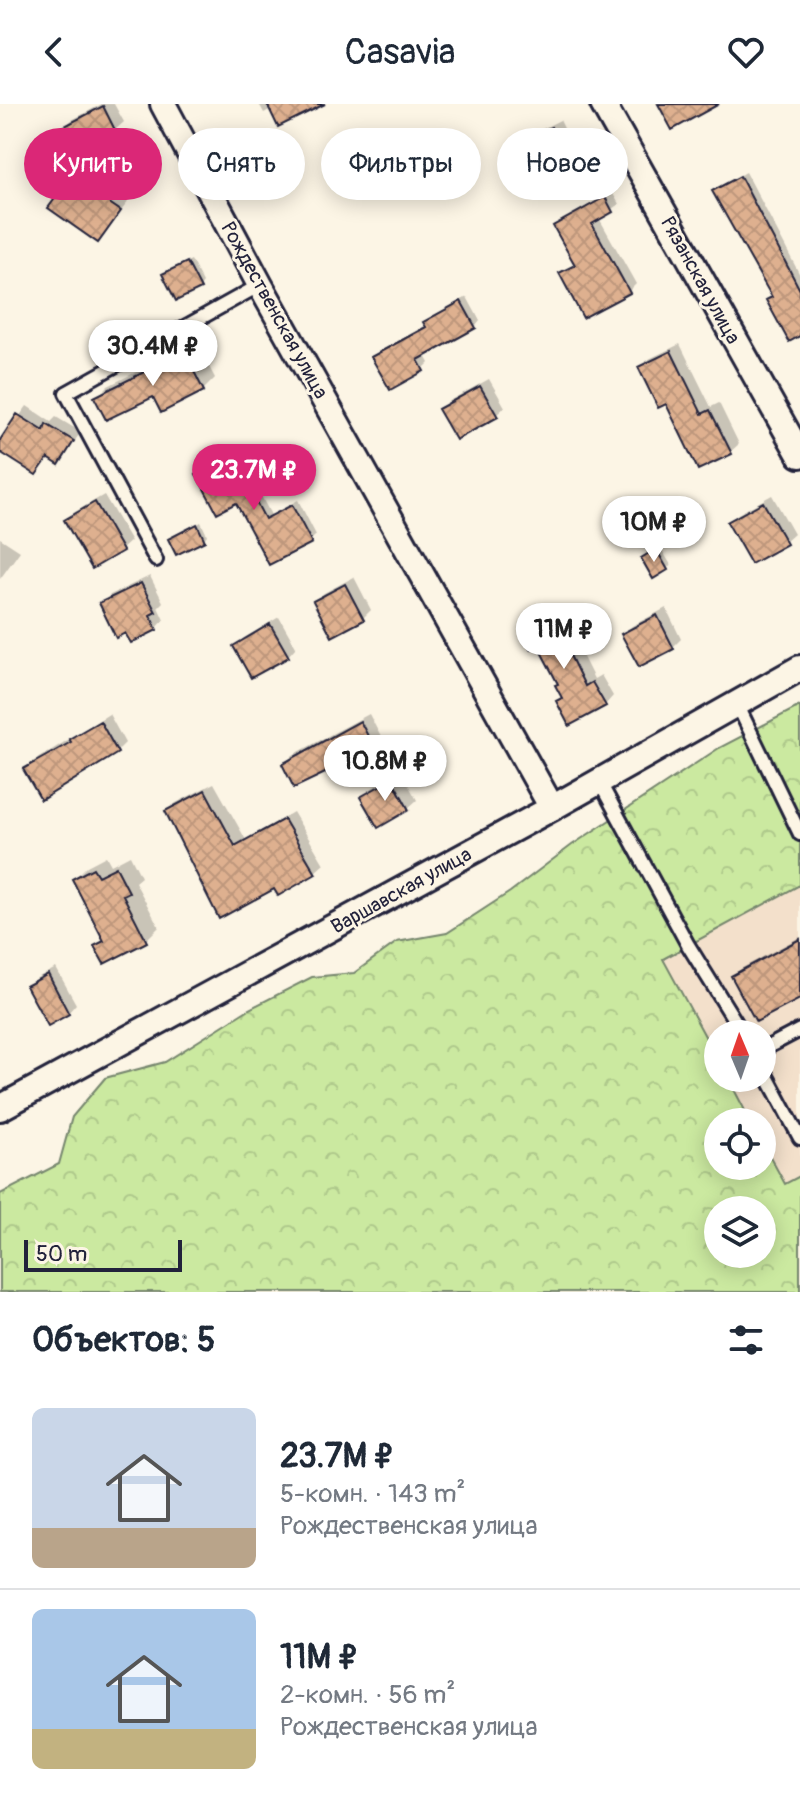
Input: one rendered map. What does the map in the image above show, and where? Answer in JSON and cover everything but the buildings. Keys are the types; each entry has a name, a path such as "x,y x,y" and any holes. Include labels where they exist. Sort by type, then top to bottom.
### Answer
{"street":[{"name":"Рождественская улица","path":"163,104 260,285 552,808"},
{"name":"Рязанская улица","path":"603,104 800,455"},
{"name":"Варшавская улица","path":"0,1108 552,808 800,668"}],"lane":[{"path":"156,560 66,393 260,285"},
{"path":"737,704 800,834"},
{"path":"599,781 688,945 734,1020"},
{"path":"776,1043 800,1030"},
{"path":"775,1092 800,1138"}],"shaded area":[{"path":"800,885 800,1176 785,1184 776,1168 776,1108 744,1108 735,1092 776,1092 776,1020 704,1020 704,1034 663,959"}],"green space":[{"path":"800,706 800,885 663,959 704,1034 704,1092 735,1092 744,1108 704,1108 704,1180 776,1180 776,1168 785,1184 800,1176 800,1292 0,1292 0,1194 59,1164 72,1117 105,1078 165,1062 249,1009 312,977 354,973 397,942 447,933 510,892 572,845 719,748"}]}
